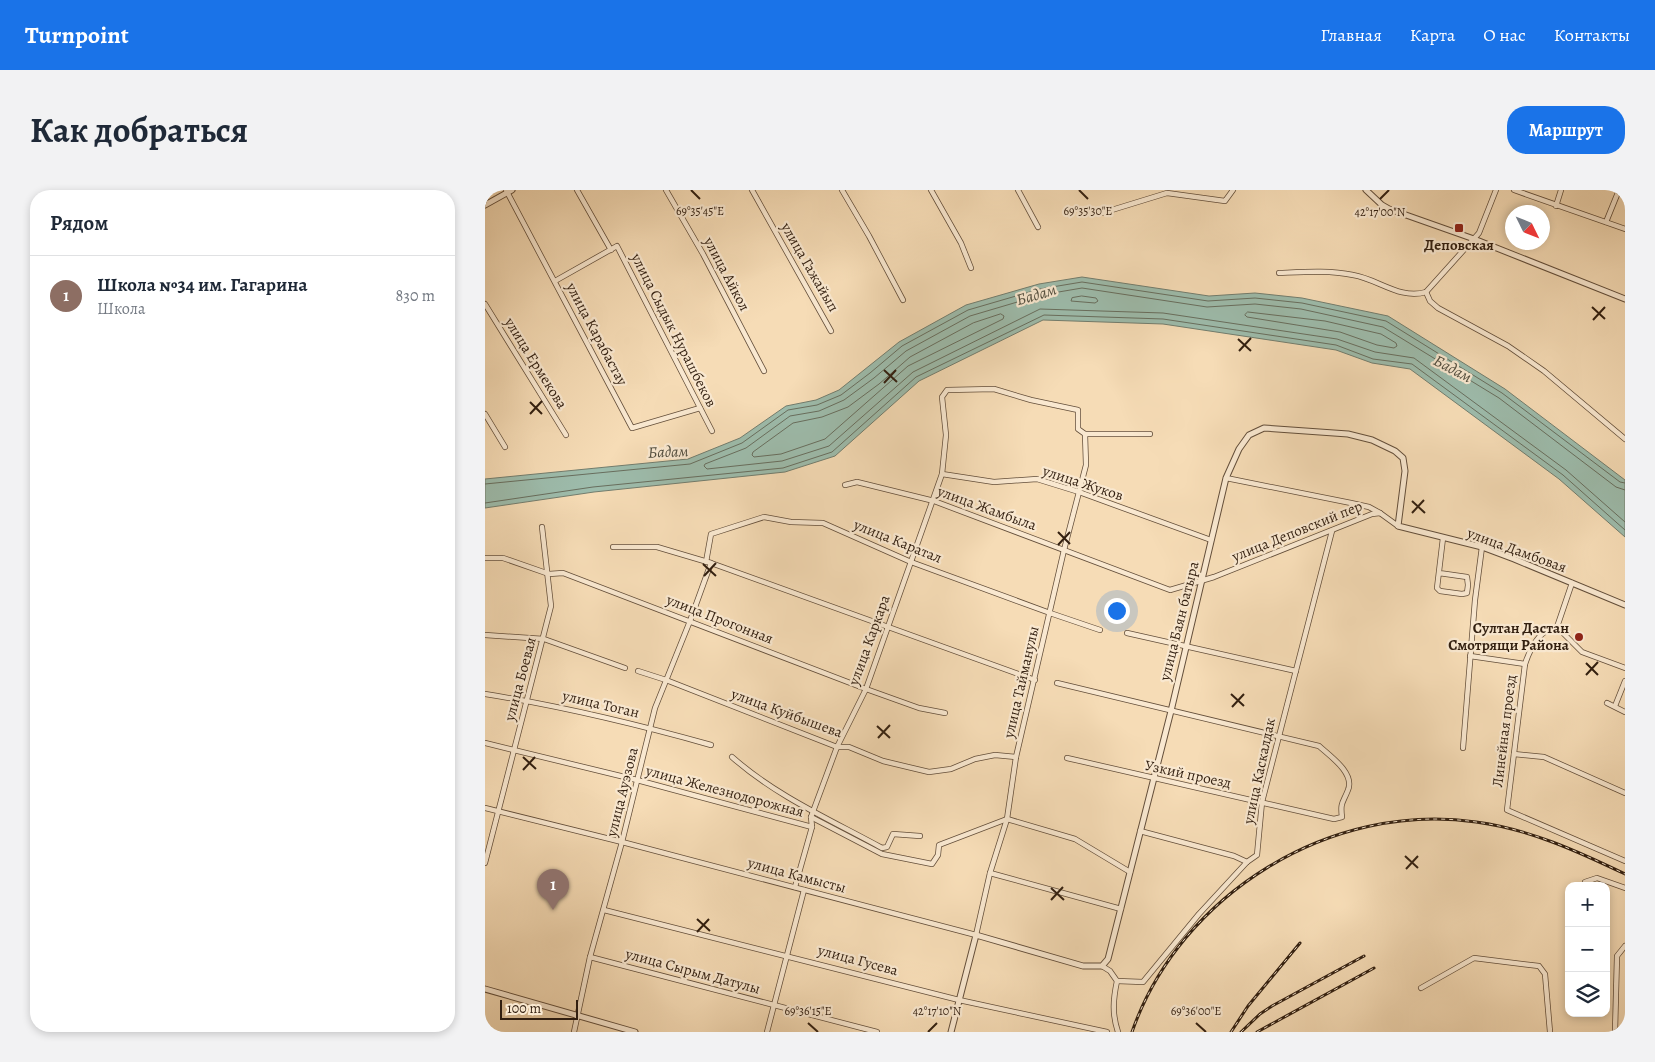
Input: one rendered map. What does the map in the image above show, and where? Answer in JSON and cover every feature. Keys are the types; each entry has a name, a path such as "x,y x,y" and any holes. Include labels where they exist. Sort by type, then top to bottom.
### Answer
{"street":[{"name":"улица Сыдык Нурашбеков","path":"577,190 611,250"},
{"name":"улица Айкол","path":"666,190 703,254 764,370"},
{"name":"улица Гажайып","path":"751,190 831,331"},
{"path":"842,190 903,300"},
{"path":"931,190 961,243 971,268"},
{"path":"1018,190 1038,227"},
{"path":"1102,213 1167,193 1225,201 1233,190"},
{"path":"1366,190 1389,209 1625,299"},
{"path":"1279,273 1312,272 1354,275 1409,294 1427,292 1479,233 1495,190"},
{"path":"1514,190 1625,229"},
{"path":"1556,206 1561,190"},
{"path":"1607,222 1619,190"},
{"path":"485,205 508,191"},
{"name":"улица Карабастау","path":"508,191 632,428 700,408"},
{"name":"улица Сыдык Нурашбеков","path":"555,281 617,246 712,431"},
{"path":"1427,292 1430,302 1438,308 1508,346 1544,371 1625,439"},
{"name":"улица Ермекова","path":"485,304 566,435"},
{"name":"улица Тайманулы","path":"942,396 947,390 994,389 1031,400 1078,410 1078,429 1085,434 1086,465 1064,550 1016,757 1007,819 990,873 976,935"},
{"name":"улица Каркара","path":"811,817 837,748 866,688 934,501 942,474 946,435 942,396"},
{"path":"485,414 505,447"},
{"name":"улица Баян батыра","path":"1102,966 1108,959 1121,909 1203,580 1226,478 1239,449 1249,436 1264,428 1348,434 1373,440 1395,451 1403,458 1405,471 1398,526"},
{"path":"1085,434 1150,434"},
{"name":"улица Жуков","path":"942,474 994,482 1037,479 1079,492 1211,540"},
{"path":"1226,478 1369,507 1380,513"},
{"name":"улица Жамбыла","path":"845,485 857,482 934,501 1170,590 1203,580"},
{"name":"улица Деповский пер","path":"1203,580 1380,513 1398,526"},
{"name":"улица Каратал","path":"708,562 711,534 764,517 791,522 823,524 911,562 1100,630"},
{"name":"улица Дамбовая","path":"1398,526 1482,548 1514,559 1625,606"},
{"name":"улица Боевая","path":"485,863 551,606 543,527"},
{"name":"улица Каскалдак","path":"1117,981 1143,982 1199,914 1247,862 1257,855 1262,802 1332,531"},
{"path":"1439,573 1467,577 1469,585 1467,593 1440,591 1437,588 1443,538"},
{"path":"613,547 657,547 708,562 1035,680"},
{"path":"1463,748 1470,656 1482,548"},
{"name":"улица Прогонная","path":"485,558 503,558 549,574 563,573 919,708 945,713"},
{"name":"улица Ауэзова","path":"574,1032 590,957 623,842 655,708 690,621 708,562"},
{"path":"1572,583 1557,626 1581,652 1625,668"},
{"name":"Линейная проезд","path":"1557,626 1550,628 1530,648 1525,664 1507,810 1625,861"},
{"path":"1127,633 1295,671"},
{"path":"485,635 543,639 625,668"},
{"path":"1470,656 1525,664"},
{"name":"улица Куйбышева","path":"638,671 837,748 849,747 883,761 929,772 951,769 975,759 995,755 1016,757"},
{"path":"1615,706 1625,681"},
{"path":"1057,682 1279,737"},
{"name":"улица Тоган","path":"485,694 527,700 650,728 711,745"},
{"path":"1607,703 1625,712"},
{"name":"Узкий проезд","path":"1067,758 1334,819 1342,817 1340,805 1349,788 1349,780 1340,763 1319,746 1279,737"},
{"name":"улица Железнодорожная","path":"485,743 637,780 812,827"},
{"path":"1514,754 1544,757 1625,793"},
{"path":"732,757 752,775 791,799 882,848 887,847 893,834 920,836"},
{"name":"улица Камысты","path":"485,808 795,887 976,935 1083,966 1102,966"},
{"path":"795,887 812,827 811,817"},
{"name":"улица Железнодорожная","path":"811,817 882,854 932,864 938,855 939,844 1007,819"},
{"path":"1007,819 1075,839 1130,872"},
{"path":"1140,831 1234,856 1247,862"},
{"path":"990,873 1121,909"},
{"path":"1585,882 1597,878 1608,882"},
{"path":"1610,883 1625,888"},
{"path":"767,1032 804,890"},
{"name":"улица Гусева","path":"604,910 959,1000 1107,1032"},
{"path":"951,1032 976,935"},
{"path":"1615,1032 1617,956 1625,946"},
{"name":"улица Сырым Датулы","path":"590,957 877,1032"},
{"path":"1421,988 1474,958 1539,966 1545,974 1549,1032"},
{"path":"1102,966 1110,971 1117,981 1113,1018 1118,1032"},
{"path":"485,989 635,1032"}],"water":[{"name":"Бадам","path":"1082,277 1209,296 1255,293 1302,298 1388,316 1505,389 1625,480 1625,537 1559,479 1410,369 1372,363 1336,350 1163,324 1043,320 919,381 835,456 785,472 594,492 485,508 485,479 688,459 740,438 786,406 816,400 839,390 899,342 966,305 1039,284"}],"railway":[{"path":"1132,1032 1155,982 1186,938 1224,899 1268,867 1316,843 1368,827 1422,819 1476,822 1534,835 1571,849 1625,874"},
{"path":"1231,1032 1248,1006 1300,943"},
{"path":"1241,1032 1260,1014 1272,1006 1364,956"},
{"path":"1257,1032 1374,968"}],"place":[{"name":"Деповская","path":"1459,228"},
{"name":"Султан Дастан Смотрящи Района","path":"1579,637"},
{"name":"Школа №34 им. Гагарина","path":"553,910"}]}
